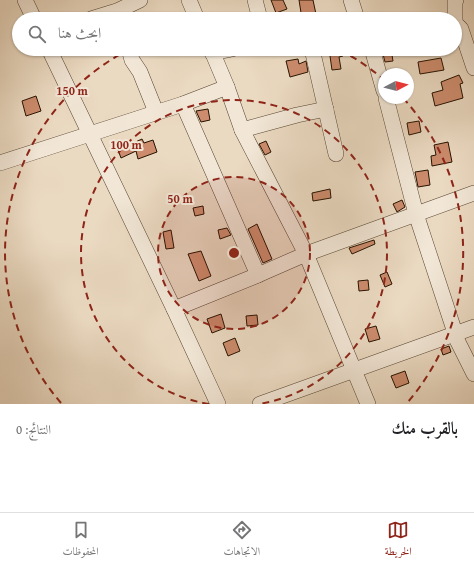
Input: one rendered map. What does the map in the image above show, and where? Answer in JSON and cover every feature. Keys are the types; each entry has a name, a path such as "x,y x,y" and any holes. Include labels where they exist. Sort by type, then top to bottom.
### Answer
{"street":[{"path":"25,0 31,12"},
{"path":"122,12 140,0"},
{"path":"189,0 194,12"},
{"path":"255,0 258,12"},
{"path":"351,0 355,12"},
{"path":"455,12 456,0"},
{"path":"462,35 474,68"},
{"path":"52,56 218,404"},
{"path":"131,56 140,72 156,112"},
{"path":"213,56 227,87 242,130 306,254 368,404"},
{"path":"314,56 336,154"},
{"path":"374,56 378,70"},
{"path":"0,163 183,104 227,87"},
{"path":"183,104 258,275"},
{"path":"388,104 416,214 456,333 474,374"},
{"path":"242,130 297,115 326,109"},
{"path":"174,309 306,254 474,193"},
{"path":"260,404 474,327"}],"building":[{"path":"271,0 283,0 287,9 276,12"},
{"path":"299,0 313,0 316,12 301,12"},
{"path":"330,56 343,56 339,57 341,69 332,70"},
{"path":"384,56 392,56 393,61 385,62"},
{"path":"441,58 444,70 420,74 418,62"},
{"path":"298,59 299,64 306,61 308,72 290,77 286,61"},
{"path":"459,75 463,83 460,84 463,98 435,106 432,93 443,90 441,82"},
{"path":"36,96 41,111 26,116 22,101"},
{"path":"208,109 210,120 201,122 196,111"},
{"path":"419,121 421,132 409,135 407,123"},
{"path":"142,139 144,143 153,140 157,152 138,159 136,151 121,158 118,150"},
{"path":"266,141 271,152 265,155 259,144"},
{"path":"448,142 452,162 432,166 431,156 436,155 434,145"},
{"path":"428,170 430,185 418,187 415,172"},
{"path":"330,189 331,198 313,201 312,193"},
{"path":"402,200 405,207 397,212 393,204"},
{"path":"203,206 204,214 195,216 193,208"},
{"path":"257,224 272,259 263,263 248,229"},
{"path":"227,228 231,235 220,239 218,230"},
{"path":"171,230 174,248 166,249 163,232"},
{"path":"374,240 375,244 352,254 349,248"},
{"path":"201,251 211,276 199,281 188,254"},
{"path":"387,272 392,284 385,287 380,275"},
{"path":"368,280 369,290 359,291 358,281"},
{"path":"221,314 225,328 212,333 207,319"},
{"path":"257,315 258,325 247,326 246,316"},
{"path":"376,326 380,339 369,342 365,329"},
{"path":"235,338 240,351 228,356 223,343"},
{"path":"449,346 451,352 443,355 441,349"},
{"path":"405,371 409,383 396,388 391,376"}]}
